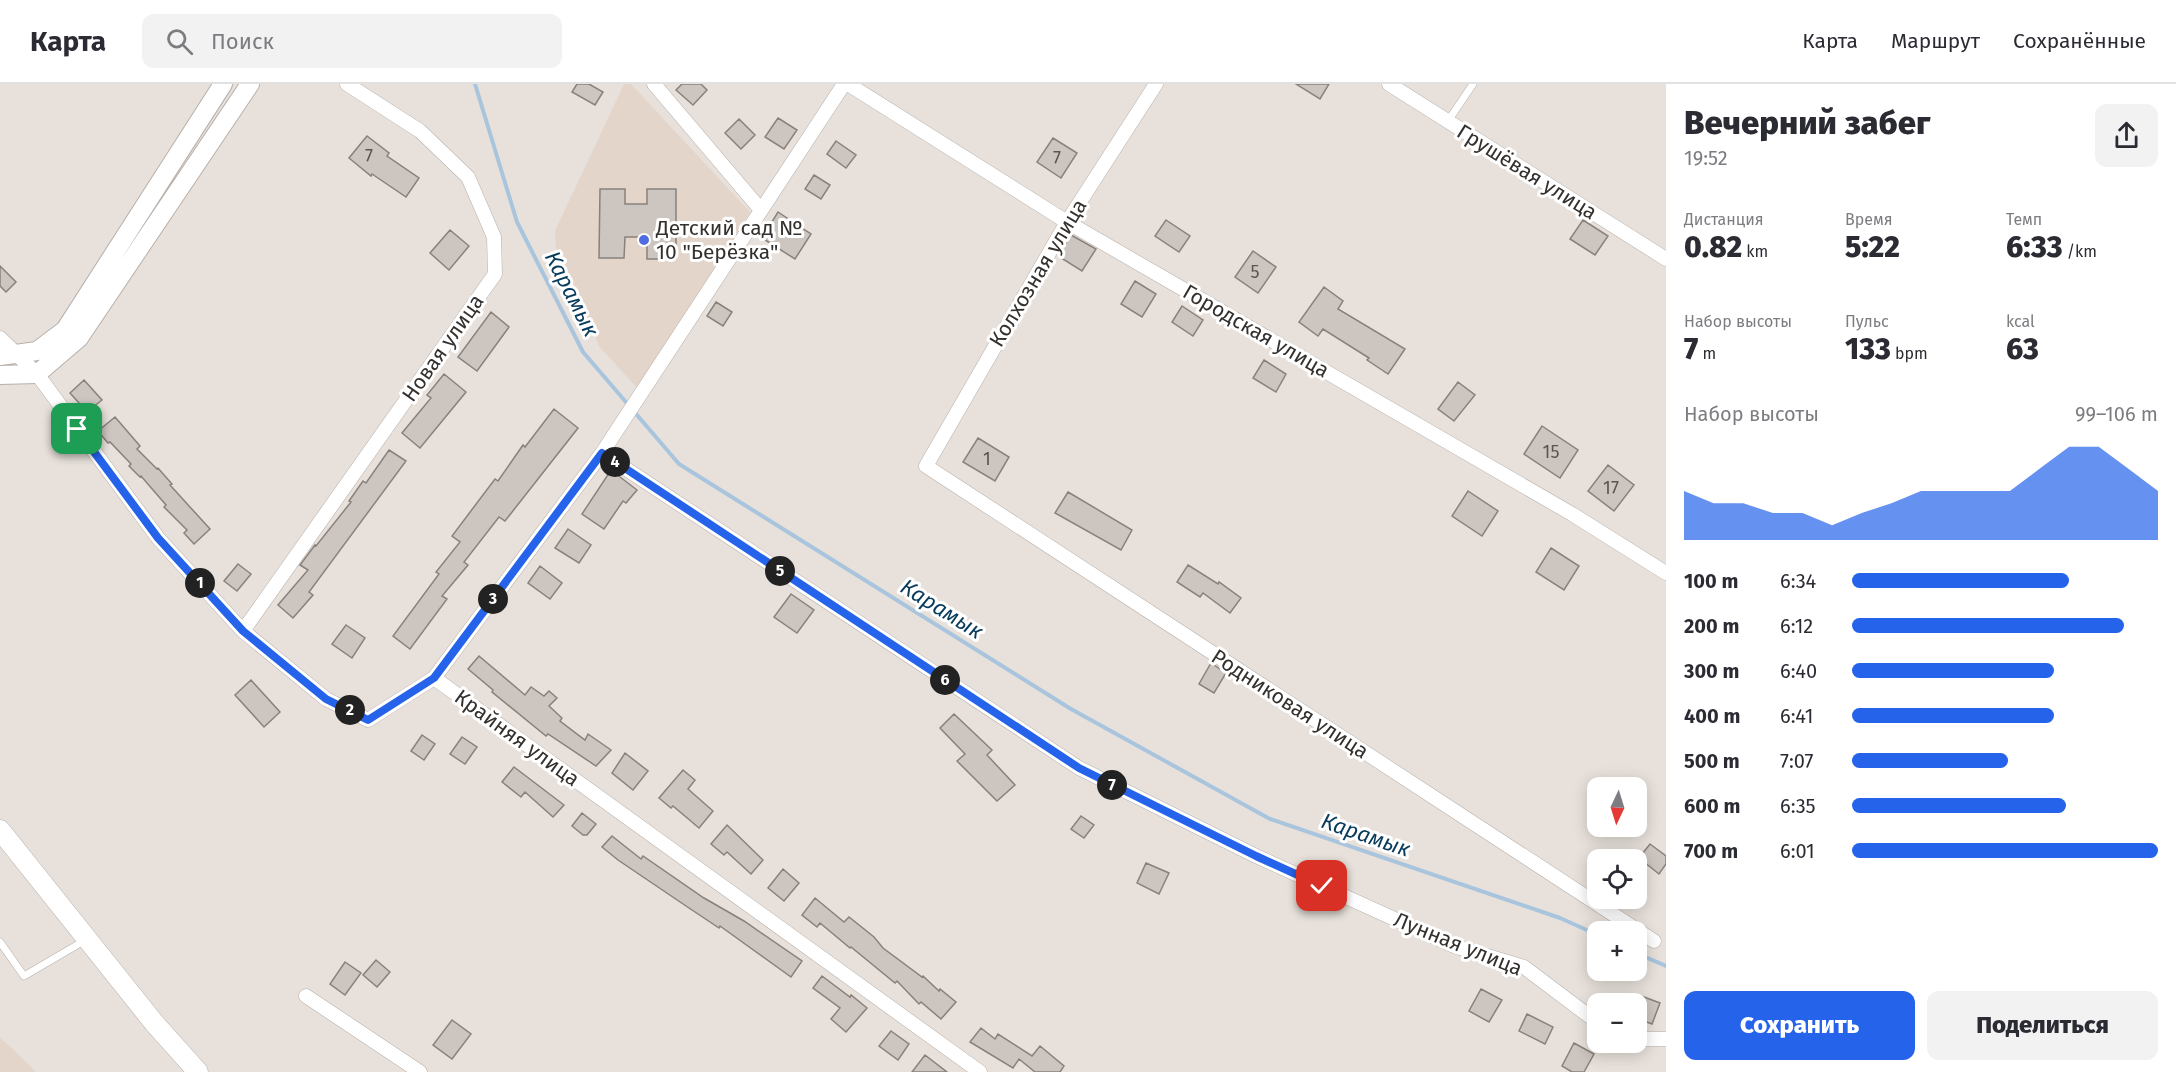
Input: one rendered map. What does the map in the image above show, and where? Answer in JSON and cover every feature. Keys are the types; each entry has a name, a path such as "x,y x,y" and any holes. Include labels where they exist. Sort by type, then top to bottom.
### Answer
{"main road":[{"path":"0,830 155,1024 198,1072"},
{"path":"0,845 141,1027 182,1072"}],"street":[{"path":"0,375 37,374 80,338 250,84"},
{"name":"Новая улица","path":"243,631 495,274 494,237 468,177 420,131 347,84"},
{"path":"654,84 761,210"},
{"path":"434,678 602,453 846,84"},
{"name":"Городская улица","path":"846,84 1067,222 1572,514 1666,573"},
{"name":"Колхозная улица","path":"926,466 1067,222 1156,84"},
{"name":"Грушёвая улица","path":"1389,84 1666,259"},
{"path":"8,355 37,351 65,330 216,87"},
{"name":"Крайняя улица","path":"0,338 8,355 37,374 158,538 243,631 326,699 368,720 434,678 980,1072"},
{"name":"Лунная улица","path":"602,453 1079,768 1256,856 1454,946 1524,967 1587,1014"},
{"name":"Родниковая улица","path":"926,466 1654,941"},
{"path":"306,996 420,1072"},
{"path":"1647,1039 1666,1039"}],"lane":[{"path":"1448,121 1473,84"},
{"path":"0,942 24,976 77,945"}],"shaded area":[{"name":"Детский сад № 10 \"Берёзка\"","path":"624,84 631,84 750,212 637,388 599,346 577,291 556,249 555,231"},
{"path":"0,1037 36,1072 0,1072"}],"building":[{"path":"577,84 589,84 603,92 595,105 572,92"},
{"path":"682,84 701,84 707,90 693,105 676,90"},
{"path":"1296,84 1329,84 1320,99"},
{"path":"778,118 797,130 784,149 765,137"},
{"path":"739,119 755,135 741,149 725,133"},
{"path":"367,136 389,153 387,156 419,178 406,197 372,174 371,176 349,158"},
{"path":"1053,138 1077,153 1061,178 1037,162"},
{"path":"836,141 856,155 846,168 827,154"},
{"path":"814,175 830,185 821,199 805,189"},
{"path":"600,189 625,189 625,204 647,204 647,189 676,189 676,259 647,259 647,237 625,237 624,258 599,258"},
{"path":"778,212 811,234 795,259 762,238"},
{"path":"1166,220 1190,236 1179,252 1155,236"},
{"path":"1583,220 1608,236 1595,255 1570,239"},
{"path":"450,230 469,246 449,270 430,253"},
{"path":"1071,235 1096,249 1082,271 1058,256"},
{"path":"1253,251 1276,267 1258,293 1235,277"},
{"path":"0,266 16,282 6,292 0,286"},
{"path":"1135,281 1156,294 1142,317 1121,304"},
{"path":"1324,287 1343,301 1338,309 1405,349 1388,374 1367,360 1369,358 1323,329 1318,336 1299,322"},
{"path":"716,302 732,312 723,326 707,316"},
{"path":"1182,306 1203,320 1193,336 1172,322"},
{"path":"491,312 509,327 477,371 458,357"},
{"path":"1264,360 1286,374 1276,392 1253,378"},
{"path":"444,374 466,392 420,448 402,433 431,398 427,395"},
{"path":"84,380 102,400 87,412 70,393"},
{"path":"1458,382 1475,395 1454,421 1438,409"},
{"path":"554,409 578,428 505,521 499,517 464,562 468,565 442,596 447,599 410,649 393,636 439,574 436,572 460,542 452,536 495,479 498,481 523,445 525,447"},
{"path":"115,417 140,446 137,449 158,468 172,484 170,485 210,529 194,544 184,533 187,530 164,507 166,505 141,476 129,466 131,464 98,431"},
{"path":"1542,426 1578,450 1560,478 1524,454"},
{"path":"978,438 1009,457 995,481 963,462"},
{"path":"389,450 406,461 309,592 313,595 293,618 278,605 308,570 300,565 351,502 349,501 363,481 366,483"},
{"path":"1608,465 1634,485 1614,511 1588,491"},
{"path":"611,470 637,490 626,503 623,501 604,529 582,514"},
{"path":"1468,491 1498,511 1482,536 1452,516"},
{"path":"1068,492 1132,530 1121,550 1055,513"},
{"path":"568,529 591,545 579,563 555,548"},
{"path":"1551,548 1579,566 1564,590 1536,572"},
{"path":"238,564 251,574 237,591 224,581"},
{"path":"1188,565 1218,584 1219,582 1241,598 1230,613 1203,593 1200,597 1177,582"},
{"path":"540,566 562,583 550,599 528,583"},
{"path":"791,594 814,610 797,633 774,617"},
{"path":"346,625 365,638 352,658 332,644"},
{"path":"479,656 525,695 531,687 544,696 549,691 557,698 549,706 562,718 560,721 585,740 588,734 611,750 596,766 548,734 546,736 492,692 493,690 468,669"},
{"path":"1211,663 1226,673 1214,693 1199,684"},
{"path":"251,680 280,712 264,727 235,695"},
{"path":"954,714 992,750 987,755 1015,785 997,801 957,761 965,754 940,728"},
{"path":"422,735 435,744 424,760 411,751"},
{"path":"462,737 477,747 465,764 450,754"},
{"path":"625,753 648,771 633,790 612,773"},
{"path":"514,767 564,805 553,817 525,792 521,797 502,782"},
{"path":"683,770 695,780 688,789 713,811 699,828 673,806 671,808 659,798"},
{"path":"582,813 596,824 587,835 583,835 572,826"},
{"path":"1081,816 1094,825 1084,838 1071,829"},
{"path":"727,825 763,860 751,874 727,852 724,855 711,844"},
{"path":"612,836 641,859 643,856 802,961 791,977 720,926 719,928 618,860 602,847"},
{"path":"1650,844 1666,856 1666,864 1659,874 1647,864 1646,849"},
{"path":"1146,863 1169,873 1159,894 1137,883"},
{"path":"783,869 799,883 784,901 768,888"},
{"path":"815,898 844,922 849,917 874,937 883,948 956,1002 941,1019 921,1002 919,1004 897,981 895,983 820,923 817,927 802,915"},
{"path":"376,960 390,972 377,987 363,975"},
{"path":"345,962 361,973 345,995 330,984"},
{"path":"822,976 867,1008 846,1032 831,1019 840,1008 813,988"},
{"path":"1481,989 1502,1000 1489,1022 1469,1011"},
{"path":"1647,998 1660,1003 1652,1024 1647,1022"},
{"path":"1527,1014 1553,1027 1545,1044 1519,1031"},
{"path":"452,1020 471,1034 452,1059 433,1045"},
{"path":"981,1028 995,1039 998,1034 1032,1056 1040,1046 1064,1066 1060,1072 1035,1072 1019,1059 1013,1068 970,1042"},
{"path":"891,1031 909,1044 898,1060 879,1046"},
{"path":"1574,1043 1587,1050 1587,1053 1594,1054 1584,1072 1572,1072 1562,1066"},
{"path":"925,1055 947,1072 912,1072"}],"waterway":[{"name":"Карамык","path":"475,84 517,222 583,352 679,464 1071,709 1270,819 1560,918 1587,930"},
{"name":"Карамык","path":"1647,958 1666,966"}],"place":[{"name":"Детский сад № 10 \"Берёзка\"","path":"644,240"}],"route":[{"path":"77,429 158,538 243,631 326,699 368,720 434,678 602,453 1079,768 1256,856 1322,886"}]}
